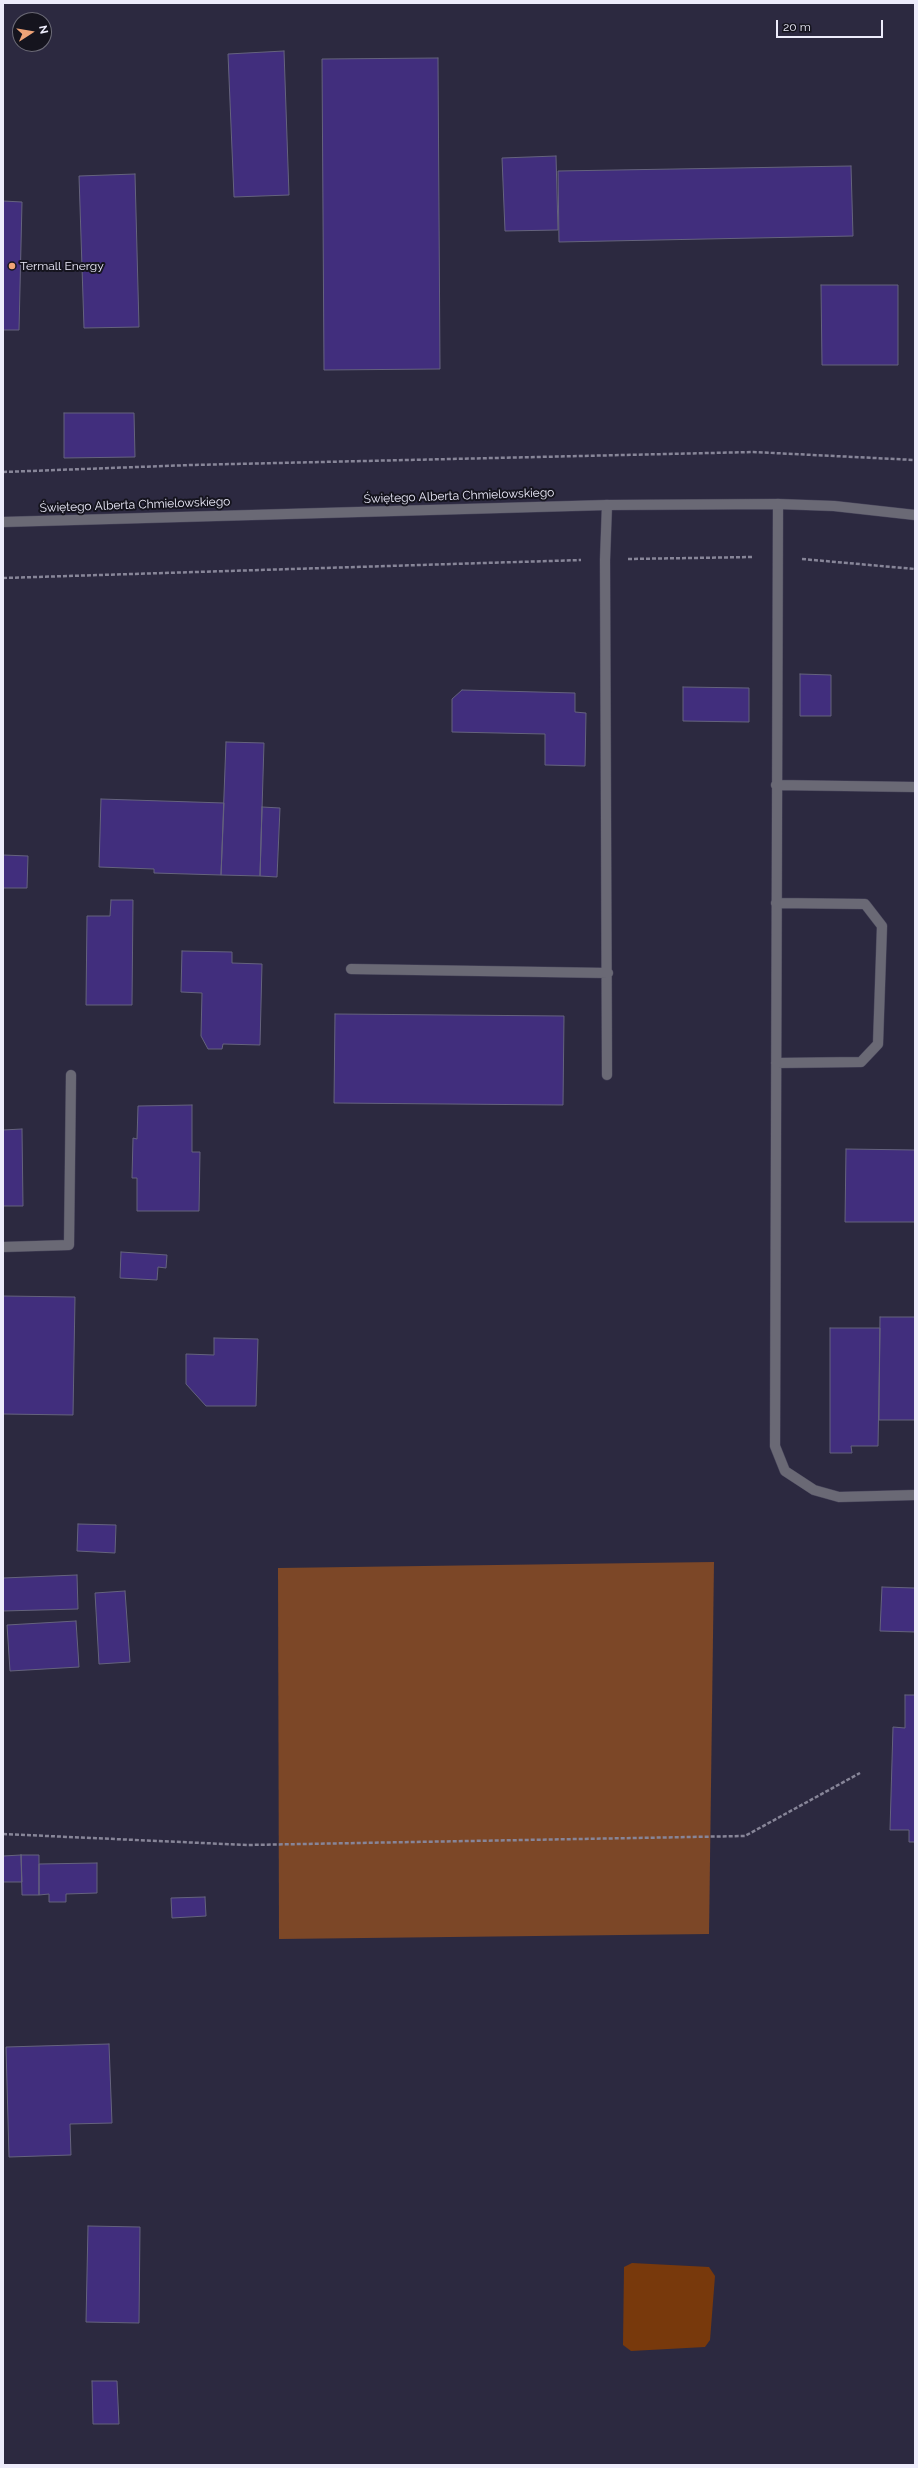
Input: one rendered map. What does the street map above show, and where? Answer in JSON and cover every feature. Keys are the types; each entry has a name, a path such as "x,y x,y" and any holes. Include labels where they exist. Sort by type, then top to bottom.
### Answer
{"street":[{"name":"Świętego Alberta Chmielowskiego","path":"3,522 607,505 778,504 834,506 915,515"},
{"path":"778,504 775,1446 785,1471 814,1490 839,1497 915,1495"},
{"path":"607,505 605,560 608,973 607,1075"},
{"path":"776,785 915,788"},
{"path":"776,903 865,904 882,926 878,1044 861,1062 776,1063"},
{"path":"351,969 608,973"},
{"path":"3,1247 68,1245 71,1075"}],"path":[{"path":"3,472 191,465 745,452 855,455 915,460"},
{"path":"3,578 777,556 915,569"},
{"path":"3,1834 247,1845 745,1836 860,1773"}],"shaded area":[{"path":"714,1562 709,1934 279,1939 278,1568"},
{"path":"632,2263 709,2267 715,2276 710,2340 705,2347 631,2351 623,2345 624,2267"}],"building":[{"path":"284,51 289,195 234,197 228,54"},
{"path":"438,58 440,369 324,370 322,59"},
{"path":"556,156 558,230 505,231 502,158"},
{"path":"851,166 853,236 559,242 558,171"},
{"path":"135,174 139,327 84,328 79,176"},
{"name":"Termall Energy","path":"3,201 22,202 19,330 3,330"},
{"path":"821,285 898,285 898,365 822,365"},
{"path":"64,413 134,413 135,457 64,458"},
{"path":"800,674 831,675 831,716 800,716"},
{"path":"683,687 749,688 749,722 683,721"},
{"path":"462,690 575,693 575,712 586,713 585,766 545,765 545,734 452,732 452,699"},
{"path":"226,742 264,743 260,876 221,875"},
{"path":"101,799 224,803 221,875 154,873 154,869 99,867"},
{"path":"262,807 280,808 277,877 260,876"},
{"path":"3,855 28,856 27,888 3,888"},
{"path":"111,900 133,900 132,1005 86,1005 87,916 110,916"},
{"path":"182,951 232,952 232,963 262,964 260,1045 223,1044 222,1049 208,1049 201,1036 202,993 181,992"},
{"path":"335,1014 564,1016 563,1105 334,1103"},
{"path":"192,1105 192,1152 200,1152 199,1211 137,1211 137,1178 132,1178 133,1138 137,1139 138,1106"},
{"path":"22,1129 23,1206 3,1206 3,1130"},
{"path":"846,1149 915,1150 915,1222 845,1222"},
{"path":"121,1252 167,1255 166,1268 158,1267 157,1280 120,1278"},
{"path":"3,1296 75,1297 73,1415 3,1414"},
{"path":"880,1317 915,1317 915,1420 879,1420"},
{"path":"830,1328 880,1328 878,1446 851,1446 852,1453 830,1453"},
{"path":"214,1338 258,1339 256,1406 206,1406 186,1384 186,1354 214,1355"},
{"path":"78,1524 116,1525 115,1553 77,1551"},
{"path":"77,1575 78,1609 3,1611 3,1578"},
{"path":"882,1587 915,1588 915,1632 880,1631"},
{"path":"125,1591 130,1662 99,1664 95,1593"},
{"path":"76,1621 79,1667 10,1671 7,1625"},
{"path":"905,1695 915,1695 915,1842 909,1842 909,1830 890,1830 893,1727 905,1728"},
{"path":"21,1855 22,1882 3,1882 3,1856"},
{"path":"21,1855 39,1855 39,1895 22,1895"},
{"path":"97,1863 97,1893 66,1894 66,1902 49,1902 49,1894 39,1895 39,1864"},
{"path":"205,1897 206,1916 172,1918 171,1898"},
{"path":"109,2044 112,2123 70,2124 71,2155 9,2157 6,2047"},
{"path":"88,2226 140,2227 139,2323 86,2322"},
{"path":"92,2381 117,2381 119,2424 93,2424"}],"place":[{"name":"Termall Energy","path":"12,266"}]}
